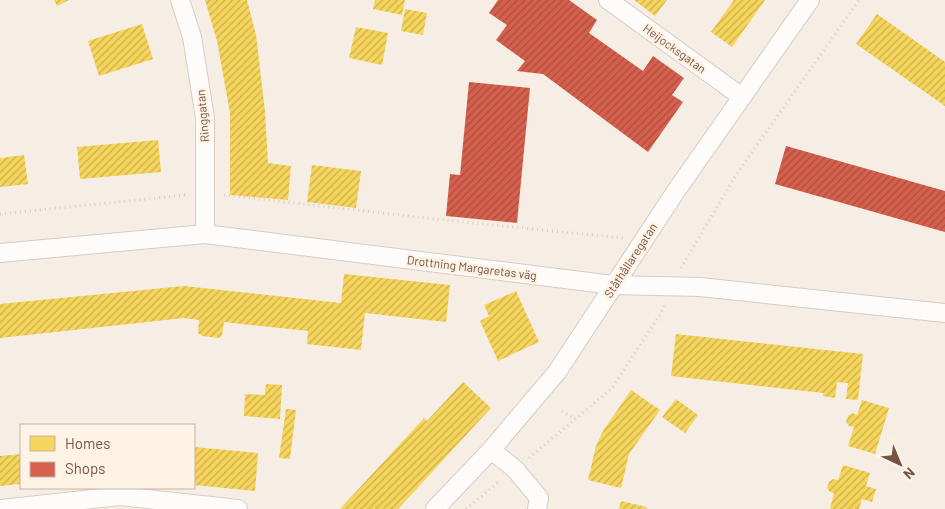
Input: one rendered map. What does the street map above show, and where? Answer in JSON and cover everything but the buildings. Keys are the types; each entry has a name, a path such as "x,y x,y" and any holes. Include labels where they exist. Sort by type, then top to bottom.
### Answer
{"street":[{"name":"Ringgatan","path":"180,0 192,37 205,118 205,234"},
{"name":"Heijocksgatan","path":"608,0 742,97"},
{"name":"Ståthållaregatan","path":"435,509 491,450 557,372 676,191 810,0"},
{"name":"Drottning Margaretas väg","path":"0,253 205,234 614,285 700,287 945,313"},
{"path":"491,450 515,469 539,498 537,509"},
{"path":"0,509 120,496 238,509"}],"path":[{"path":"0,214 206,193 622,238 640,246"},
{"path":"562,411 575,419"}]}
